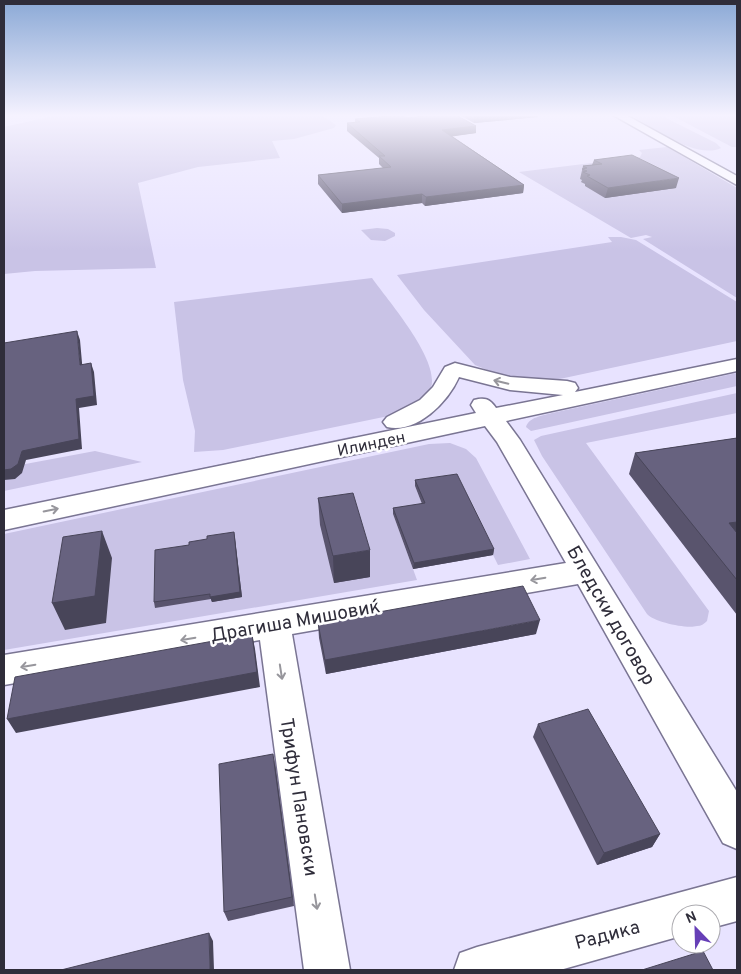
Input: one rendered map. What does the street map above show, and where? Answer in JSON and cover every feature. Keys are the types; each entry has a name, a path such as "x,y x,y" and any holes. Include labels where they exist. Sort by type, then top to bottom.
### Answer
{"street":[{"path":"701,160 737,181"},
{"path":"707,160 737,176"},
{"name":"Илинден","path":"4,503 395,422 487,411 567,388 737,350"},
{"name":"Илинден","path":"4,520 487,411 737,365"},
{"path":"395,422 411,416 431,401 444,388 448,377 455,369 528,388 567,388"},
{"name":"Бледски договор","path":"487,411 508,440 737,829"},
{"name":"Драгиша Мишовиќ","path":"4,670 586,571"},
{"name":"Трифун Пановски","path":"274,624 326,970"},
{"name":"Радика","path":"477,970 737,899"}],"shaded area":[{"path":"4,160 258,160 198,167 138,183 156,268 35,271 4,274"},
{"path":"612,160 690,160 737,188 737,298 643,239 652,237 646,235 631,238 519,172"},
{"path":"388,229 395,233 395,236 385,241 371,240 361,230"},
{"path":"608,237 636,240 737,302 737,341 555,380 526,381 497,374 475,365 424,310 397,275 612,242"},
{"path":"372,278 401,316 421,347 428,362 432,376 431,388 423,400 403,413 223,450 194,452 195,431 183,380 174,302"},
{"path":"737,373 737,386 531,431 526,427 530,421 540,416"},
{"path":"737,393 737,413 586,443 709,611 707,621 700,626 686,627 656,620 647,614 542,456 534,440 541,436"},
{"path":"354,436 355,438 322,447 4,514 4,510"},
{"path":"450,443 466,449 476,458 530,559 498,565 456,480 415,486 424,509 393,514 417,580 4,650 4,534 429,444"},
{"path":"95,451 142,462 4,491 4,468"}],"building":[{"path":"384,160 487,160 524,185 426,197 422,194 342,204 318,175 391,167"},
{"path":"595,160 643,160 679,178 608,188 587,176 590,175 583,172 587,171 582,169 587,168 583,166 602,164"},
{"path":"77,331 80,365 91,363 94,396 76,399 79,439 22,451 18,464 11,469 4,470 4,343"},
{"path":"737,438 737,522 729,523 737,533 737,580 635,453"},
{"path":"457,474 494,549 414,563 393,508 425,503 415,480"},
{"path":"353,493 370,550 333,556 318,498"},
{"path":"102,531 95,596 52,603 63,537"},
{"path":"234,532 240,592 210,597 210,594 154,602 155,550 189,545 189,542 207,539 207,536"},
{"path":"523,586 540,620 325,660 318,623"},
{"path":"252,634 257,672 7,719 15,677"},
{"path":"588,709 660,834 604,853 538,724"},
{"path":"273,754 292,897 224,912 219,764"},
{"path":"209,933 210,970 61,970"},
{"path":"693,954 705,954 713,970 642,970"}]}
